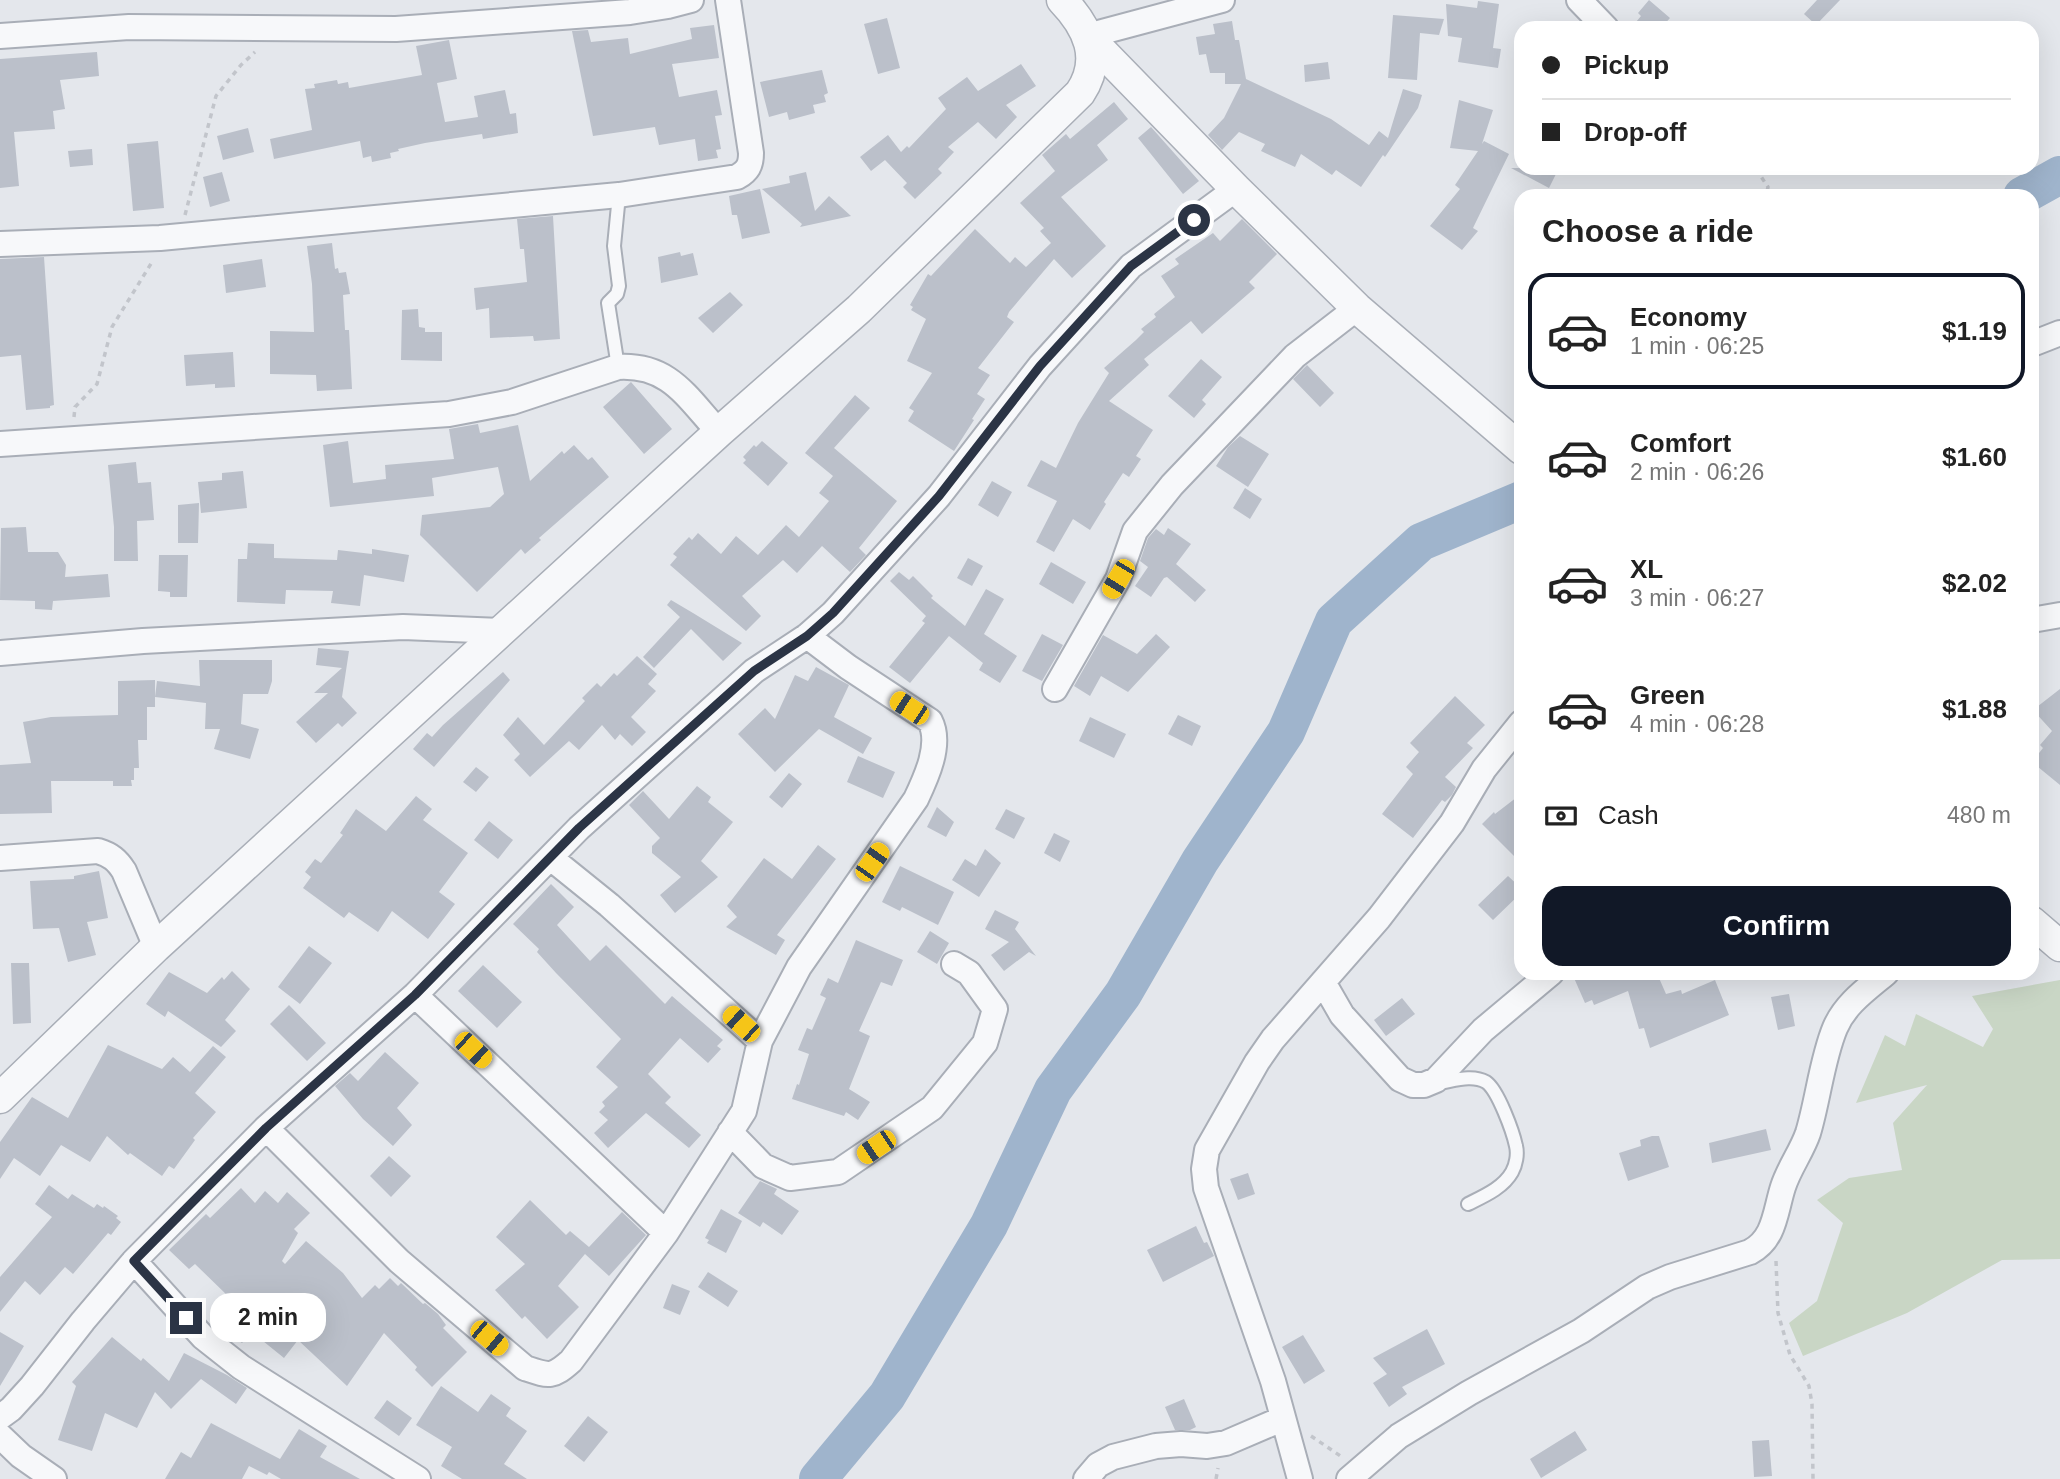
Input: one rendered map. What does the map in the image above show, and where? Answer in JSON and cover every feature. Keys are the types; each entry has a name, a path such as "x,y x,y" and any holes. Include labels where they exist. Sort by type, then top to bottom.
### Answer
{"street":[{"path":"0,36 130,27 410,28 630,12 691,0"},
{"path":"0,244 160,238 619,195 737,177 746,172 751,164 751,153 728,0"},
{"path":"1062,0 1087,36 1357,308 1514,443"},
{"path":"1087,36 1222,0"},
{"path":"1579,0 1599,21"},
{"path":"0,1098 12,1072 156,947 719,432 859,309 1080,93 1088,81 1092,67 1087,36"},
{"path":"0,1417 32,1386 134,1261 266,1128 415,995 552,859 579,828 754,671 807,636 841,604 939,496 1040,366 1131,266 1236,189"},
{"path":"1055,689 1118,579 1135,531 1172,485 1277,374 1295,356 1357,308"},
{"path":"2039,341 2060,333"},
{"path":"0,444 449,414 512,402 618,367 636,366 652,369 665,376 719,432"},
{"path":"2039,619 2060,615"},
{"path":"0,653 143,641 403,627 501,631"},
{"path":"266,1128 417,1278 525,1367 546,1375 557,1374 571,1361 666,1233 744,1111 760,1041 799,967 916,799 932,752 934,729 930,721 848,667 807,636"},
{"path":"1300,1479 1273,1381 1211,1208 1204,1169 1207,1150 1243,1084 1273,1039 1379,918 1452,823 1484,768 1514,732"},
{"path":"0,858 98,851 109,854 124,871 156,947"},
{"path":"552,859 609,905 760,1041"},
{"path":"2039,928 2060,946"},
{"path":"730,1132 763,1166 790,1178 838,1172 932,1108 985,1042 995,1009 969,972 954,964"},
{"path":"1323,982 1342,1014 1400,1079 1413,1085 1424,1085 1436,1080 1483,1030 1543,980"},
{"path":"1354,1474 1399,1436 1469,1393 1581,1331 1647,1287 1750,1252 1766,1240 1784,1185 1807,1135 1835,1028 1848,1005 1878,980"},
{"path":"415,995 666,1233"},
{"path":"134,1261 203,1337 241,1367 418,1479"},
{"path":"1086,1479 1098,1465 1113,1457 1156,1446 1207,1446 1226,1443 1282,1419"},
{"path":"0,1436 21,1456 54,1479"}],"lane":[{"path":"618,367 608,303 617,294 619,286 614,246 619,195"},
{"path":"1424,1085 1475,1079 1487,1083 1496,1091 1516,1147 1513,1171 1505,1182 1468,1204"}],"path":[{"path":"72,440 75,407 97,384 112,327 150,267 160,238 184,218 216,96 259,48 288,28"},
{"path":"1766,1240 1777,1263 1778,1313 1790,1355 1809,1386 1812,1404 1813,1479"},
{"path":"1282,1419 1354,1474"}],"green space":[{"path":"2060,980 2060,1259 2002,1260 1907,1313 1803,1356 1789,1323 1817,1301 1843,1223 1817,1200 1849,1178 1902,1170 1893,1123 1927,1085 1856,1103 1885,1035 1905,1046 1916,1014 1983,1047 1993,1029 1972,996"}],"building":[{"path":"1649,0 1670,18 1667,21 1637,21 1641,16 1638,13"},
{"path":"1817,0 1840,0 1820,21 1812,21 1804,14"},
{"path":"1478,1 1499,4 1493,48 1501,49 1498,68 1458,62 1462,38 1448,36 1446,4 1477,8"},
{"path":"1393,15 1444,19 1439,35 1420,33 1417,80 1388,78"},
{"path":"887,18 900,68 878,74 864,24"},
{"path":"1232,21 1235,40 1239,40 1246,79 1331,119 1369,145 1379,131 1388,138 1403,89 1422,95 1418,108 1361,187 1336,170 1332,175 1301,154 1295,167 1261,151 1265,144 1239,132 1222,150 1208,135 1224,118 1241,84 1225,84 1225,73 1210,73 1206,54 1199,55 1196,37 1215,34 1213,24"},
{"path":"714,25 719,58 672,64 679,97 717,90 722,115 715,116 721,149 716,150 718,158 698,161 695,139 659,145 655,127 593,136 572,31 588,30 591,42 628,38 630,54 692,39 690,28"},
{"path":"449,40 457,79 437,83 445,122 478,117 474,96 505,90 510,114 516,113 518,133 483,139 482,134 425,143 398,149 399,151 390,153 391,158 372,162 371,156 363,158 360,141 274,159 270,139 312,130 305,89 315,88 314,84 337,80 338,84 348,82 349,88 422,75 416,46"},
{"path":"97,52 99,76 60,80 65,109 53,111 55,129 14,132 19,186 0,188 0,59"},
{"path":"1328,62 1330,79 1305,82 1304,65"},
{"path":"1021,64 1036,86 1006,105 1017,117 996,139 978,122 948,147 954,152 938,169 942,173 915,199 903,187 907,183 885,160 871,171 860,157 888,135 901,152 907,146 909,148 946,109 938,98 967,77 978,91"},
{"path":"822,70 828,93 824,95 826,102 813,105 815,113 789,120 787,112 769,117 760,82"},
{"path":"1459,100 1493,110 1482,144 1484,141 1509,154 1473,228 1478,231 1462,250 1430,226 1460,189 1455,185 1478,151 1450,148"},
{"path":"1114,102 1128,119 1097,145 1108,160 1061,197 1106,246 1072,278 1054,259 1009,312 1007,317 1014,322 978,368 990,375 977,394 985,399 954,451 908,421 914,411 909,408 932,373 907,361 926,319 911,310 913,307 910,305 928,274 931,276 975,229 1010,263 1015,257 1026,267 1051,243 1040,231 1044,228 1020,203 1055,171 1042,155 1066,134 1070,139"},
{"path":"1151,127 1199,181 1183,194 1138,138"},
{"path":"248,128 254,152 223,160 217,136"},
{"path":"158,141 164,208 133,211 127,144"},
{"path":"92,149 93,165 70,167 68,151"},
{"path":"222,172 230,201 210,207 203,177"},
{"path":"806,172 815,211 829,196 851,216 800,227 802,224 762,189 790,183 789,176"},
{"path":"1524,175 1556,175 1549,188"},
{"path":"760,189 770,233 742,239 737,215 732,215 729,196"},
{"path":"553,216 560,339 534,341 533,336 490,338 489,308 476,310 474,288 527,282 524,249 520,249 517,219"},
{"path":"1242,219 1277,254 1249,282 1255,288 1202,334 1191,321 1144,359 1149,365 1109,401 1153,430 1136,456 1141,459 1129,477 1123,473 1090,530 1073,519 1054,552 1036,542 1057,501 1027,486 1041,460 1056,468 1078,423 1109,373 1104,368 1144,332 1141,329 1156,317 1154,314 1175,297 1161,276 1179,264 1175,259 1213,233 1220,241"},
{"path":"332,243 335,269 338,268 339,273 346,272 350,294 343,295 345,330 349,330 352,389 317,391 316,375 270,374 270,331 314,332 307,246"},
{"path":"680,252 681,256 693,253 698,275 661,283 658,257"},
{"path":"44,257 54,405 50,408 26,410 21,355 0,357 0,259"},
{"path":"262,259 266,287 226,293 223,265"},
{"path":"730,292 743,305 713,333 698,318"},
{"path":"418,309 419,327 425,328 425,332 442,332 442,361 401,360 402,310"},
{"path":"233,352 235,387 215,388 215,384 186,386 184,355"},
{"path":"1201,359 1222,377 1202,400 1206,404 1194,418 1168,396"},
{"path":"1307,365 1334,393 1320,407 1293,379"},
{"path":"631,382 672,429 644,454 603,407"},
{"path":"855,395 870,408 834,448 897,501 859,548 866,555 850,572 822,546 797,573 783,560 742,596 761,616 746,631 670,565 677,557 673,554 689,537 692,540 698,533 721,554 736,536 758,555 786,525 799,537 829,501 819,493 833,476 805,453"},
{"path":"478,424 480,433 518,425 530,481 562,451 564,454 574,445 588,460 592,457 609,477 539,538 541,540 525,554 521,549 477,592 420,535 422,515 490,507 504,494 498,467 432,478 434,496 330,507 323,445 348,441 353,483 386,479 385,465 454,459 449,429"},
{"path":"1240,436 1269,454 1248,487 1216,466 1228,447"},
{"path":"762,441 788,463 768,486 743,463 746,460 743,457"},
{"path":"136,462 138,483 151,482 154,520 137,521 138,561 114,561 114,527 108,465"},
{"path":"243,471 247,508 201,513 198,482 222,480 222,473"},
{"path":"992,481 1012,492 998,517 978,505"},
{"path":"1245,488 1262,499 1250,519 1233,508"},
{"path":"199,503 198,543 178,543 178,505"},
{"path":"26,527 28,552 58,552 66,565 65,577 108,574 110,597 53,601 52,610 35,609 35,601 0,600 1,528"},
{"path":"1168,528 1191,544 1176,564 1206,590 1195,602 1167,577 1151,597 1135,586 1148,567 1140,561 1148,538 1156,529 1164,535"},
{"path":"248,543 274,544 274,558 337,560 338,550 372,554 372,549 409,555 404,582 364,575 360,606 331,603 333,591 286,590 285,604 237,602 238,559 247,559"},
{"path":"159,555 188,555 187,597 170,597 170,592 158,591"},
{"path":"968,558 983,566 972,586 957,578"},
{"path":"1051,562 1086,582 1073,604 1039,584"},
{"path":"899,572 909,580 913,576 933,596 931,598 965,626 986,589 1004,599 984,634 1017,656 1000,683 979,670 983,663 949,636 910,683 889,667 925,623 922,621 926,616 890,581"},
{"path":"671,600 742,643 723,661 691,629 654,668 643,657 680,617 667,605"},
{"path":"1042,634 1063,645 1042,681 1022,671"},
{"path":"1156,634 1170,647 1128,692 1101,676 1090,696 1074,686 1103,635 1137,654"},
{"path":"318,648 349,651 342,697 357,713 342,727 338,723 316,743 296,722 328,693 314,693 342,668 316,665"},
{"path":"637,656 657,674 648,684 656,691 631,717 646,732 632,746 620,734 615,740 602,725 579,750 569,741 530,777 514,760 520,754 503,735 518,717 544,745 585,701 582,698 597,683 601,687 614,673 617,676"},
{"path":"199,660 272,660 272,681 268,694 243,694 241,724 259,729 250,759 214,749 220,729 205,729 206,703 155,697 157,681 200,686"},
{"path":"816,667 849,685 834,717 872,738 863,754 819,729 775,772 738,734 765,708 775,719 795,675 808,681"},
{"path":"503,672 510,680 434,767 413,749 427,733 432,737"},
{"path":"155,680 155,707 147,707 147,740 138,740 139,768 134,768 132,786 113,786 113,781 51,781 52,813 0,814 0,765 31,763 23,722 51,717 118,715 118,681"},
{"path":"2060,689 2060,785 2039,768 2039,753 2043,748 2040,745 2052,731 2039,717 2039,705"},
{"path":"1455,696 1485,725 1467,743 1473,748 1445,777 1456,787 1452,795 1445,802 1442,800 1413,838 1382,814 1413,774 1406,767 1419,752 1410,743"},
{"path":"1178,715 1201,726 1192,746 1168,734"},
{"path":"1090,717 1126,734 1114,758 1079,741"},
{"path":"858,756 895,772 883,798 847,782"},
{"path":"476,767 489,777 476,792 463,782"},
{"path":"789,773 802,784 782,808 769,797"},
{"path":"697,786 711,797 708,802 733,822 701,861 718,877 675,913 660,895 681,877 652,853 652,846 660,838 629,805 643,791 669,819"},
{"path":"416,796 432,809 423,820 468,853 439,892 455,904 428,939 392,911 378,932 349,912 344,918 303,888 311,877 305,872 315,859 321,863 343,835 340,833 356,809 386,831"},
{"path":"1514,799 1514,856 1482,824 1494,812 1495,814"},
{"path":"937,807 954,822 946,837 927,827"},
{"path":"1006,809 1025,818 1014,839 995,829"},
{"path":"489,821 513,840 498,859 474,840"},
{"path":"1054,833 1070,841 1060,862 1044,853"},
{"path":"818,845 836,859 777,935 785,940 776,955 726,927 737,917 727,906 764,858 792,879"},
{"path":"985,849 1001,863 979,897 952,880 965,859 976,866"},
{"path":"900,866 954,892 938,925 902,907 900,911 882,902"},
{"path":"99,871 108,918 87,922 96,955 68,962 59,928 33,929 30,881 74,879 74,876"},
{"path":"1508,876 1514,882 1514,900 1493,920 1478,905"},
{"path":"551,884 574,907 557,925 590,961 606,945 665,1004 672,996 723,1040 717,1046 721,1049 708,1063 680,1038 648,1074 671,1097 665,1103 701,1135 689,1148 646,1113 608,1148 594,1133 608,1120 599,1112 605,1106 602,1102 618,1087 596,1067 621,1039 556,973 537,952 539,949 513,924"},
{"path":"995,910 1019,922 1015,929 1036,956 1029,952 1004,971 991,955 1009,942 985,929"},
{"path":"930,931 949,943 937,964 917,952"},
{"path":"856,940 903,960 892,986 881,982 859,1031 870,1036 849,1089 870,1102 858,1120 846,1112 844,1116 792,1099 809,1054 798,1050 807,1028 812,1030 826,998 820,995 828,978 838,983"},
{"path":"309,946 332,963 300,1004 278,987"},
{"path":"11,963 29,963 31,1023 13,1024"},
{"path":"483,965 522,1002 497,1028 458,991"},
{"path":"232,971 250,989 225,1020 236,1031 221,1047 168,1011 165,1017 146,1004 169,972 207,993 222,977 224,980"},
{"path":"1575,980 1660,980 1666,994 1681,990 1682,994 1715,980 1729,1015 1650,1048 1644,1028 1639,1029 1628,991 1594,1005 1592,1000 1585,1003"},
{"path":"1789,994 1795,1026 1778,1030 1771,997"},
{"path":"1402,998 1415,1014 1386,1036 1374,1020"},
{"path":"289,1005 326,1043 307,1061 270,1024"},
{"path":"108,1045 162,1069 173,1057 190,1072 213,1046 226,1057 195,1093 216,1112 193,1138 195,1140 174,1169 169,1166 162,1176 130,1153 128,1155 107,1136 90,1162 61,1145 40,1176 14,1158 0,1179 0,1142 32,1097 68,1118"},
{"path":"385,1052 419,1083 397,1108 412,1125 393,1146 363,1119 335,1086 350,1073 358,1081"},
{"path":"1766,1129 1771,1150 1712,1163 1709,1143"},
{"path":"1659,1136 1669,1167 1628,1181 1619,1153 1641,1146 1640,1140"},
{"path":"389,1156 411,1176 391,1197 370,1176"},
{"path":"1248,1173 1255,1194 1238,1200 1230,1179"},
{"path":"760,1181 777,1189 774,1194 799,1211 782,1235 763,1222 760,1227 738,1213"},
{"path":"49,1185 68,1199 72,1194 94,1208 97,1204 103,1208 104,1206 118,1216 116,1218 121,1222 73,1274 65,1267 40,1295 25,1281 0,1312 0,1277 52,1217 35,1204"},
{"path":"241,1188 255,1203 265,1191 278,1203 287,1192 310,1213 294,1229 298,1233 282,1261 285,1264 306,1241 343,1273 362,1298 375,1285 379,1289 390,1278 398,1286 401,1283 438,1314 446,1325 443,1328 467,1352 432,1387 384,1333 347,1386 298,1340 284,1358 252,1332 242,1343 213,1321 230,1298 195,1264 189,1269 169,1250 206,1214 210,1218"},
{"path":"530,1200 566,1235 570,1231 589,1247 622,1212 646,1235 609,1276 585,1254 558,1286 579,1307 547,1339 525,1316 522,1319 495,1290 525,1264 496,1237"},
{"path":"721,1209 742,1221 726,1253 707,1243 709,1240 705,1238"},
{"path":"1196,1226 1214,1256 1163,1282 1147,1250"},
{"path":"708,1272 738,1291 728,1307 698,1287"},
{"path":"672,1284 690,1291 680,1315 663,1308"},
{"path":"1427,1329 1445,1364 1402,1387 1407,1394 1389,1407 1373,1383 1387,1374 1373,1358"},
{"path":"0,1332 24,1346 0,1386"},
{"path":"1303,1335 1325,1371 1304,1384 1282,1347"},
{"path":"112,1337 141,1361 143,1358 169,1381 184,1353 247,1388 236,1404 201,1379 171,1409 155,1392 137,1428 105,1413 92,1451 58,1440 76,1386 72,1382"},
{"path":"441,1386 478,1412 491,1394 511,1408 506,1416 527,1431 504,1464 527,1479 462,1479 441,1466 452,1447 416,1425"},
{"path":"1184,1399 1196,1427 1190,1430 1175,1430 1165,1407"},
{"path":"387,1400 412,1418 399,1436 374,1418"},
{"path":"588,1416 608,1432 584,1462 564,1446"},
{"path":"211,1423 280,1459 299,1429 327,1446 320,1457 360,1479 281,1479 249,1466 242,1479 165,1479 181,1452 191,1458"},
{"path":"1575,1431 1587,1450 1541,1478 1530,1459"},
{"path":"1769,1440 1772,1476 1754,1477 1752,1441"}],"waterway":[{"path":"2035,189 2060,175"},
{"path":"818,1479 887,1396 989,1225 1053,1090 1123,994 1200,861 1286,732 1334,621 1421,542 1514,503"}],"route":[{"path":"186,1318 134,1261 266,1128 415,995 552,859 579,828 754,671 807,636 833,613 965,466 1040,366 1131,266 1194,220"}]}
